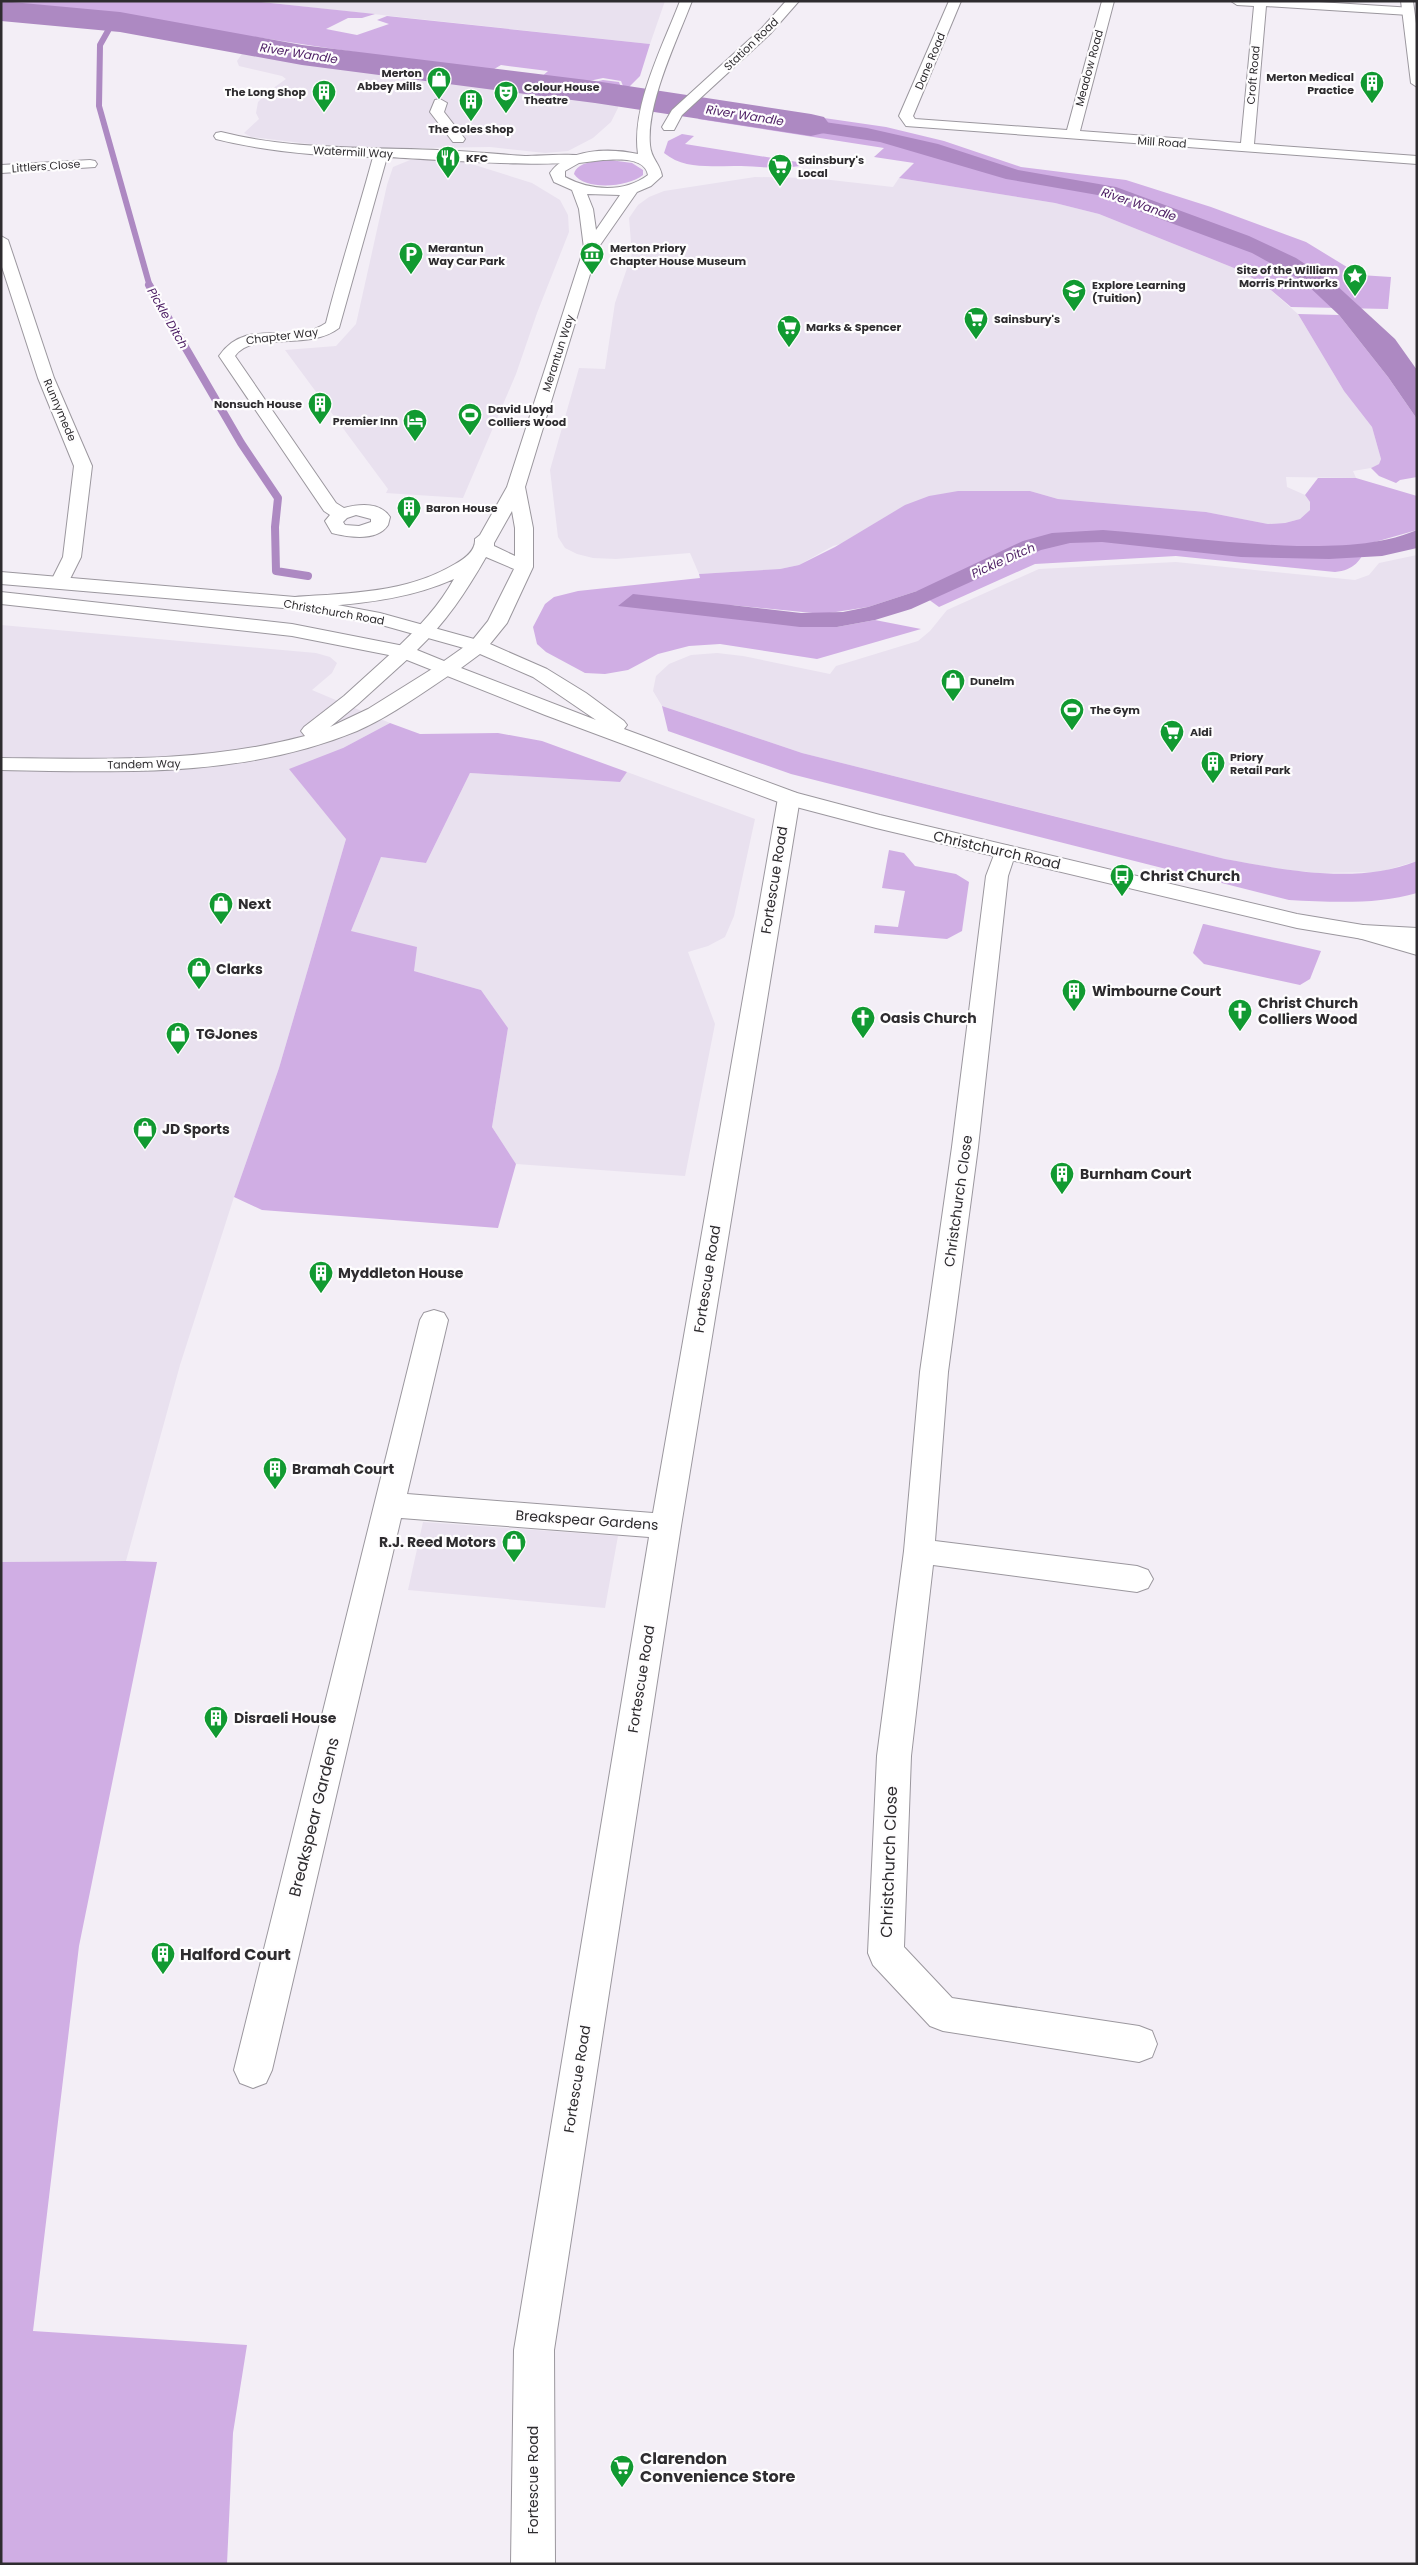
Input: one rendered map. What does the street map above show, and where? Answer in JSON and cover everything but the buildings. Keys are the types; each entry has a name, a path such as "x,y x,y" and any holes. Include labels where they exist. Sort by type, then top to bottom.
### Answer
{"main road":[{"path":"646,162 643,143 647,106 674,38 686,1"},
{"name":"Station Road","path":"669,128 677,113 766,30 793,1"},
{"name":"Dane Road","path":"908,121 906,116 955,1"},
{"name":"Meadow Road","path":"1072,135 1108,1"},
{"path":"1237,1 1411,13 1417,83"},
{"name":"Croft Road","path":"1247,148 1260,3"},
{"path":"693,84 707,85"},
{"path":"440,103 436,112 458,139"},
{"path":"630,126 647,106"},
{"name":"Mill Road","path":"908,121 915,124 1417,160"},
{"name":"Watermill Way","path":"221,136 314,151 437,154 487,159"},
{"path":"596,156 611,144"},
{"name":"Chapter Way","path":"341,514 330,507 227,356 230,348 236,343 248,339 316,335 333,325 350,256 362,223 381,154"},
{"path":"596,156 626,156 646,162 656,170 655,176 650,182 632,188 605,191 578,188 559,179 487,159 546,161 596,156"},
{"path":"559,179 557,173 560,167 581,158"},
{"name":"Littlers Close","path":"1,169 90,164"},
{"name":"Merantun Way","path":"578,188 586,209 590,251"},
{"name":"Merantun Way","path":"404,652 427,630 453,598 484,540 516,487 590,251 632,188"},
{"name":"Runnymede","path":"1,240 46,378 83,466 72,557 59,583"},
{"name":"Merantun Way","path":"447,668 478,646 496,624 524,567 524,528 516,487"},
{"path":"484,540 485,548 524,567"},
{"path":"295,603 407,590 457,572 474,560"},
{"name":"Christchurch Road","path":"1,578 295,603 427,630 478,646 540,673 580,697 638,741"},
{"name":"Christchurch Road","path":"1,598 292,630 404,652 552,711 789,798 1005,852 1297,921 1363,932 1417,935"},
{"name":"Tandem Way","path":"286,747 322,724 404,652"},
{"name":"Tandem Way","path":"1,764 180,764 226,759 286,747 322,737 350,726 384,708 447,668"},
{"name":"Fortescue Road","path":"533,2564 534,2350 666,1526 789,798"},
{"name":"Christchurch Close","path":"1005,852 997,876 965,1147 934,1372 919,1551 894,1756 886,1953 943,2014 1139,2044"},
{"name":"Christchurch Road","path":"1363,932 1417,948"},
{"name":"Breakspear Gardens","path":"253,2070 434,1320"},
{"name":"Breakspear Gardens","path":"389,1505 666,1526"},
{"path":"919,1551 1137,1579"}],"shaded area":[{"path":"252,1 665,1 650,44"},
{"path":"252,1 375,14 362,18 348,18 326,29 357,35 389,24 377,20 387,16 650,44 640,76 625,91 621,81 603,78 575,84 538,80 548,71 501,65 489,72 184,26 1,2"},
{"name":"Merton Abbey Mills","path":"244,51 617,98 618,108 611,122 593,138 568,151 545,153 490,147 351,149 251,137 244,133 259,119 256,113 258,102 269,91 286,79 282,76 239,66 237,61"},
{"path":"603,80 619,82 623,93 578,86"},
{"path":"713,102 886,127 944,141 1021,167 1126,180 1211,207 1306,242 1360,275 1391,277 1388,309 1291,307 1265,285 1234,268 1099,214 1055,203 899,178 914,163 874,157 884,148 698,119"},
{"path":"682,134 694,136 685,144 810,164 776,168 691,165 673,159 664,153 668,141"},
{"path":"425,158 462,161 532,183 560,200 568,215 569,232 537,313 516,374 463,498 386,493 388,489 285,350 336,346 356,324 387,185 393,167 410,160"},
{"path":"610,160 632,163 643,170 643,175 628,182 597,185 587,183 574,174 579,166 584,164"},
{"path":"755,177 813,178 893,187 899,178 1055,203 1099,214 1234,268 1265,285 1298,314 1344,391 1372,427 1381,459 1379,464 1371,468 1353,471 1356,478 1286,477 1287,487 1305,495 1310,502 1310,510 1300,519 1285,523 1268,524 1206,512 1058,499 1030,491 833,546 799,565 780,569 699,574 690,553 616,559 593,558 577,554 565,548 558,537 550,470 579,368 605,369 615,303 632,254 629,218 638,205 649,197 664,191"},
{"path":"1298,314 1339,315 1388,377 1417,419 1417,477 1400,480 1396,483 1379,476 1371,468 1379,464 1381,459 1372,427 1344,391"},
{"path":"1318,478 1356,478 1417,496 1417,530 1368,544 1356,564 1342,571 1335,572 1176,556 1035,564 939,607 917,591 868,607 823,614 730,605 837,627 875,620 921,629 817,659 720,644 689,646 658,654 628,670 605,674 585,673 546,652 537,644 533,627 545,604 554,597 578,591 700,578 699,574 780,569 799,565 835,547 905,505 929,496 958,491 1030,491 1058,499 1206,512 1268,524 1285,523 1300,519 1310,510 1310,502 1305,495"},
{"name":"Priory Retail Park","path":"1417,555 1417,861 1380,872 1318,873 1278,869 1225,859 802,753 662,706 653,691 656,676 669,664 691,655 717,653 743,656 830,674 836,666 918,641 930,631 947,610 1039,569 1176,562 1355,580 1369,575 1379,563"},
{"path":"1,625 316,653 330,657 337,663 332,673 312,690 390,723 343,748 346,839 279,1068 234,1197 180,1365 126,1561 1,1562"},
{"path":"662,706 802,753 1225,859 1297,871 1346,874 1394,868 1417,861 1417,893 1370,901 1289,900 791,774 668,731"},
{"path":"390,723 420,734 498,733 542,741 627,772 620,782 470,773 426,863 381,857 351,931 417,947 414,971 481,990 508,1028 492,1127 516,1164 498,1228 262,1210 234,1197 279,1068 346,839 289,769 343,748"},
{"path":"627,772 755,819 734,916 725,937 708,946 688,952 715,1024 685,1176 516,1164 492,1127 508,1028 481,990 414,971 351,931 381,857 426,863 470,773 619,782"},
{"path":"889,850 904,853 915,866 956,874 969,882 962,931 947,939 874,933 875,925 898,927 905,891 882,888"},
{"path":"1203,924 1321,951 1310,979 1300,985 1204,964 1193,953"},
{"name":"R.J. Reed Motors","path":"423,1522 618,1536 605,1608 408,1590"},
{"path":"1,1562 157,1562 79,1946 33,2331 247,2345 233,2433 227,2564 1,2564"}],"water":[{"path":"710,106 867,128 938,144 1018,170 1116,187 1249,236 1296,258 1334,283 1395,339 1417,370 1417,419 1388,377 1339,315 1303,281 1252,253 1109,200 1109,197 1006,179 880,142 730,119 704,113"},
{"path":"1103,530 1297,546 1373,542 1417,530 1417,548 1382,556 1329,559 1241,557 1102,542 1070,543 1041,550 911,609 875,620 837,627 800,627 618,606 633,594 801,613 843,612 868,607 917,591 1023,541 1052,533"}],"waterway":[{"name":"River Wandle","path":"1,11 120,22 302,55 595,92 811,125"},
{"name":"Pickle Ditch","path":"120,22 109,29 100,45 99,106 150,286"},
{"name":"Pickle Ditch","path":"150,286 241,443 278,498 275,527 276,571 308,576"}],"place":[{"name":"Merton Abbey Mills","path":"439,100"},
{"name":"Merton Medical Practice","path":"1372,104"},
{"name":"The Long Shop","path":"324,113"},
{"name":"Colour House Theatre","path":"506,114"},
{"name":"The Coles Shop","path":"471,122"},
{"name":"KFC","path":"448,179"},
{"name":"Sainsbury's Local","path":"780,187"},
{"name":"Merantun Way Car Park","path":"411,275"},
{"name":"Merton Priory Chapter House Museum","path":"592,275"},
{"name":"Site of the William Morris Printworks","path":"1355,297"},
{"name":"Explore Learning (Tuition)","path":"1074,312"},
{"name":"Sainsbury's","path":"976,340"},
{"name":"Marks & Spencer","path":"789,348"},
{"name":"Nonsuch House","path":"320,425"},
{"name":"David Lloyd Colliers Wood","path":"470,436"},
{"name":"Premier Inn","path":"415,442"},
{"name":"Baron House","path":"409,529"},
{"name":"Dunelm","path":"953,702"},
{"name":"The Gym","path":"1072,731"},
{"name":"Aldi","path":"1172,753"},
{"name":"Priory Retail Park","path":"1213,784"},
{"name":"Christ Church","path":"1122,897"},
{"name":"Next","path":"221,925"},
{"name":"Clarks","path":"199,990"},
{"name":"Wimbourne Court","path":"1074,1012"},
{"name":"Christ Church Colliers Wood","path":"1240,1032"},
{"name":"Oasis Church","path":"863,1039"},
{"name":"TGJones","path":"178,1055"},
{"name":"JD Sports","path":"145,1150"},
{"name":"Burnham Court","path":"1062,1195"},
{"name":"Myddleton House","path":"321,1294"},
{"name":"Bramah Court","path":"275,1490"},
{"name":"R.J. Reed Motors","path":"514,1563"},
{"name":"Disraeli House","path":"216,1739"},
{"name":"Halford Court","path":"163,1975"},
{"name":"Clarendon Convenience Store","path":"622,2488"}]}
